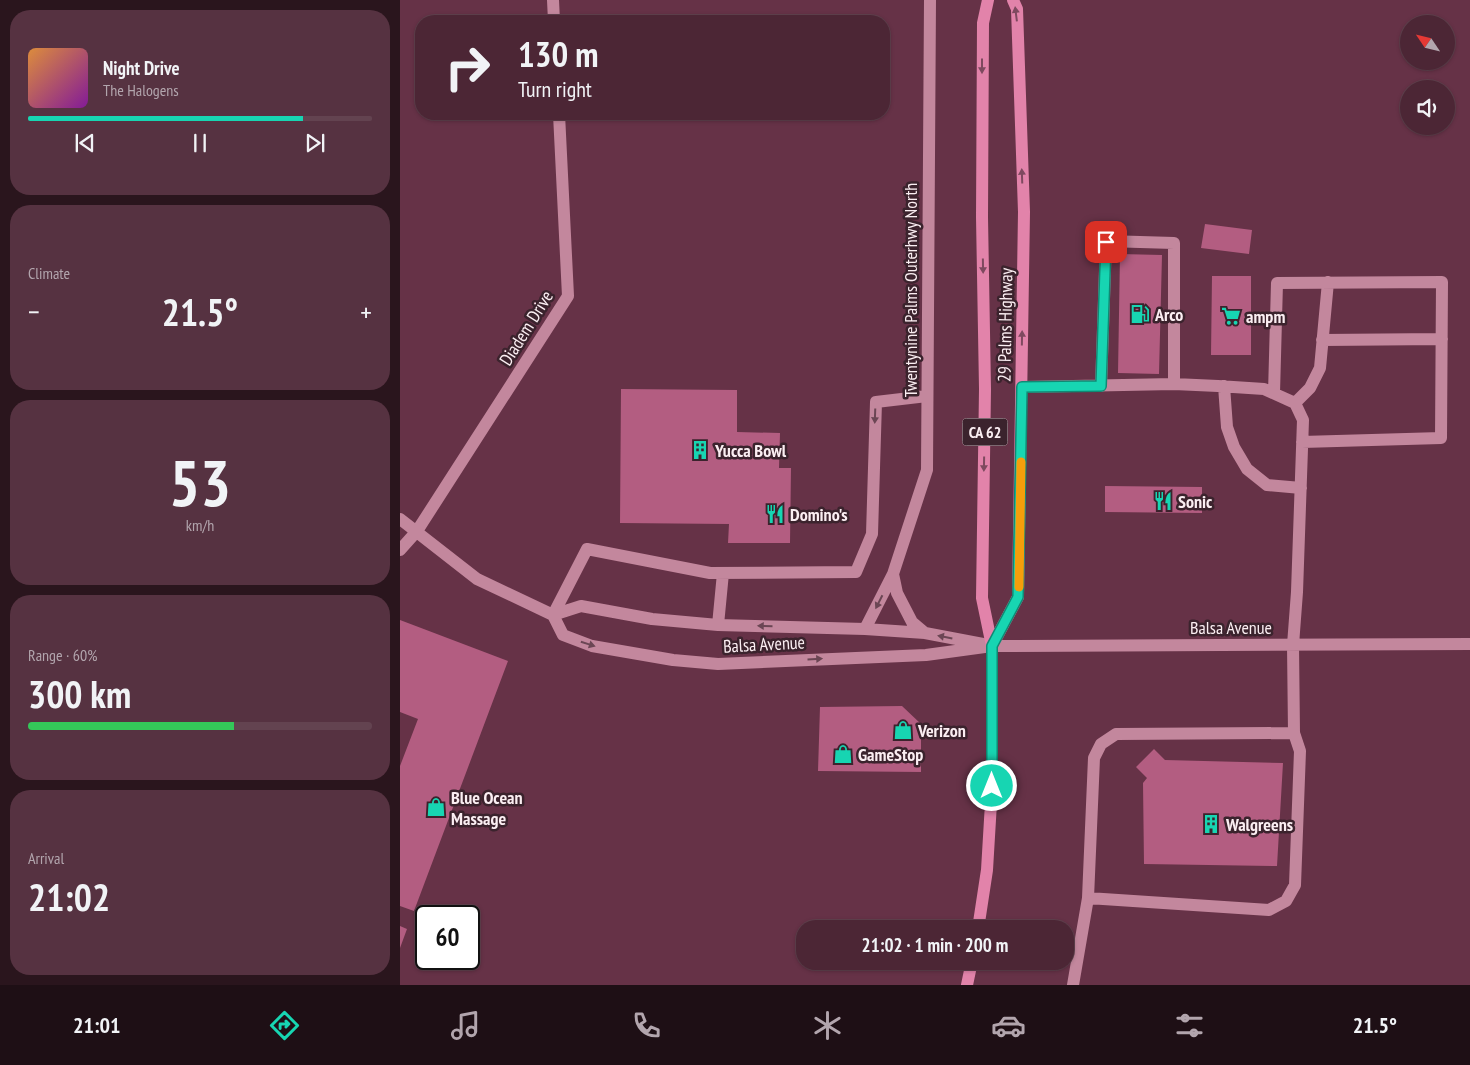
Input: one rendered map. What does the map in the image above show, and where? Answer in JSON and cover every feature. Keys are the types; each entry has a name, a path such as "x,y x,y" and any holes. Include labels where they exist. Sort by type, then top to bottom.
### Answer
{"main road":[{"name":"29 Palms Highway","path":"979,920 987,870 992,786 992,646 982,598 985,389 982,217 983,24 988,0"},
{"name":"29 Palms Highway","path":"992,646 1018,597 1024,212 1017,8 1013,0"},
{"path":"967,985 970,970"}],"street":[{"path":"553,0 554,15"},
{"name":"Twentynine Palms Outerhwy North","path":"865,629 893,574 927,470 930,0"},
{"name":"Diadem Drive","path":"400,550 417,532 568,296 559,120"},
{"path":"1101,386 1106,242 1174,243 1174,384"},
{"path":"1295,402 1310,388 1320,368 1328,282"},
{"path":"1274,393 1277,283 1442,282 1441,438 1302,442"},
{"path":"1322,340 1442,339"},
{"path":"1022,387 1174,384 1264,389 1295,402 1303,420 1297,592 1293,645 1294,733 1300,751 1295,885 1286,901 1269,910 1088,898"},
{"path":"1224,386 1227,427 1234,447 1247,469 1266,485 1301,488"},
{"path":"400,519 477,579 553,615 587,550 710,573 856,572 872,534 876,402 927,396"},
{"path":"718,625 723,573"},
{"path":"893,574 898,593 912,622 924,633"},
{"name":"Balsa Avenue","path":"992,646 924,633 865,629 718,625 652,620 581,606 553,615 563,635 592,646 672,660 718,664 926,655 992,646 1470,644"},
{"path":"1073,985 1088,898 1094,758 1101,744 1116,734 1294,733"}],"building":[{"path":"1205,224 1252,230 1249,254 1201,248"},
{"name":"Arco","path":"1120,254 1162,255 1159,374 1118,373"},
{"name":"ampm","path":"1212,276 1251,276 1251,355 1211,355"},
{"name":"Yucca Bowl","path":"621,389 737,390 737,432 780,433 779,468 791,468 790,543 728,543 729,524 620,523"},
{"path":"1105,486 1202,487 1202,513 1105,512"},
{"path":"400,620 508,661 414,911 400,906 400,766 418,719 400,712"},
{"path":"902,706 921,724 921,772 818,771 820,707"},
{"name":"Walgreens","path":"1154,749 1165,760 1283,763 1277,866 1144,864 1143,783 1147,778 1136,767"},
{"path":"400,926 407,929 400,948"}],"slow traffic":[{"path":"1019,587 1021,462"}],"place":[{"name":"Arco","path":"1140,314"},
{"name":"ampm","path":"1231,316"},
{"name":"Yucca Bowl","path":"700,450"},
{"name":"Sonic","path":"1163,501"},
{"name":"Domino's","path":"775,514"},
{"name":"Verizon","path":"903,730"},
{"name":"GameStop","path":"843,754"},
{"name":"Blue Ocean Massage","path":"436,807"},
{"name":"Walgreens","path":"1211,824"}],"route":[{"path":"992,786 992,646 1018,597 1022,387 1101,386 1106,242"}]}
